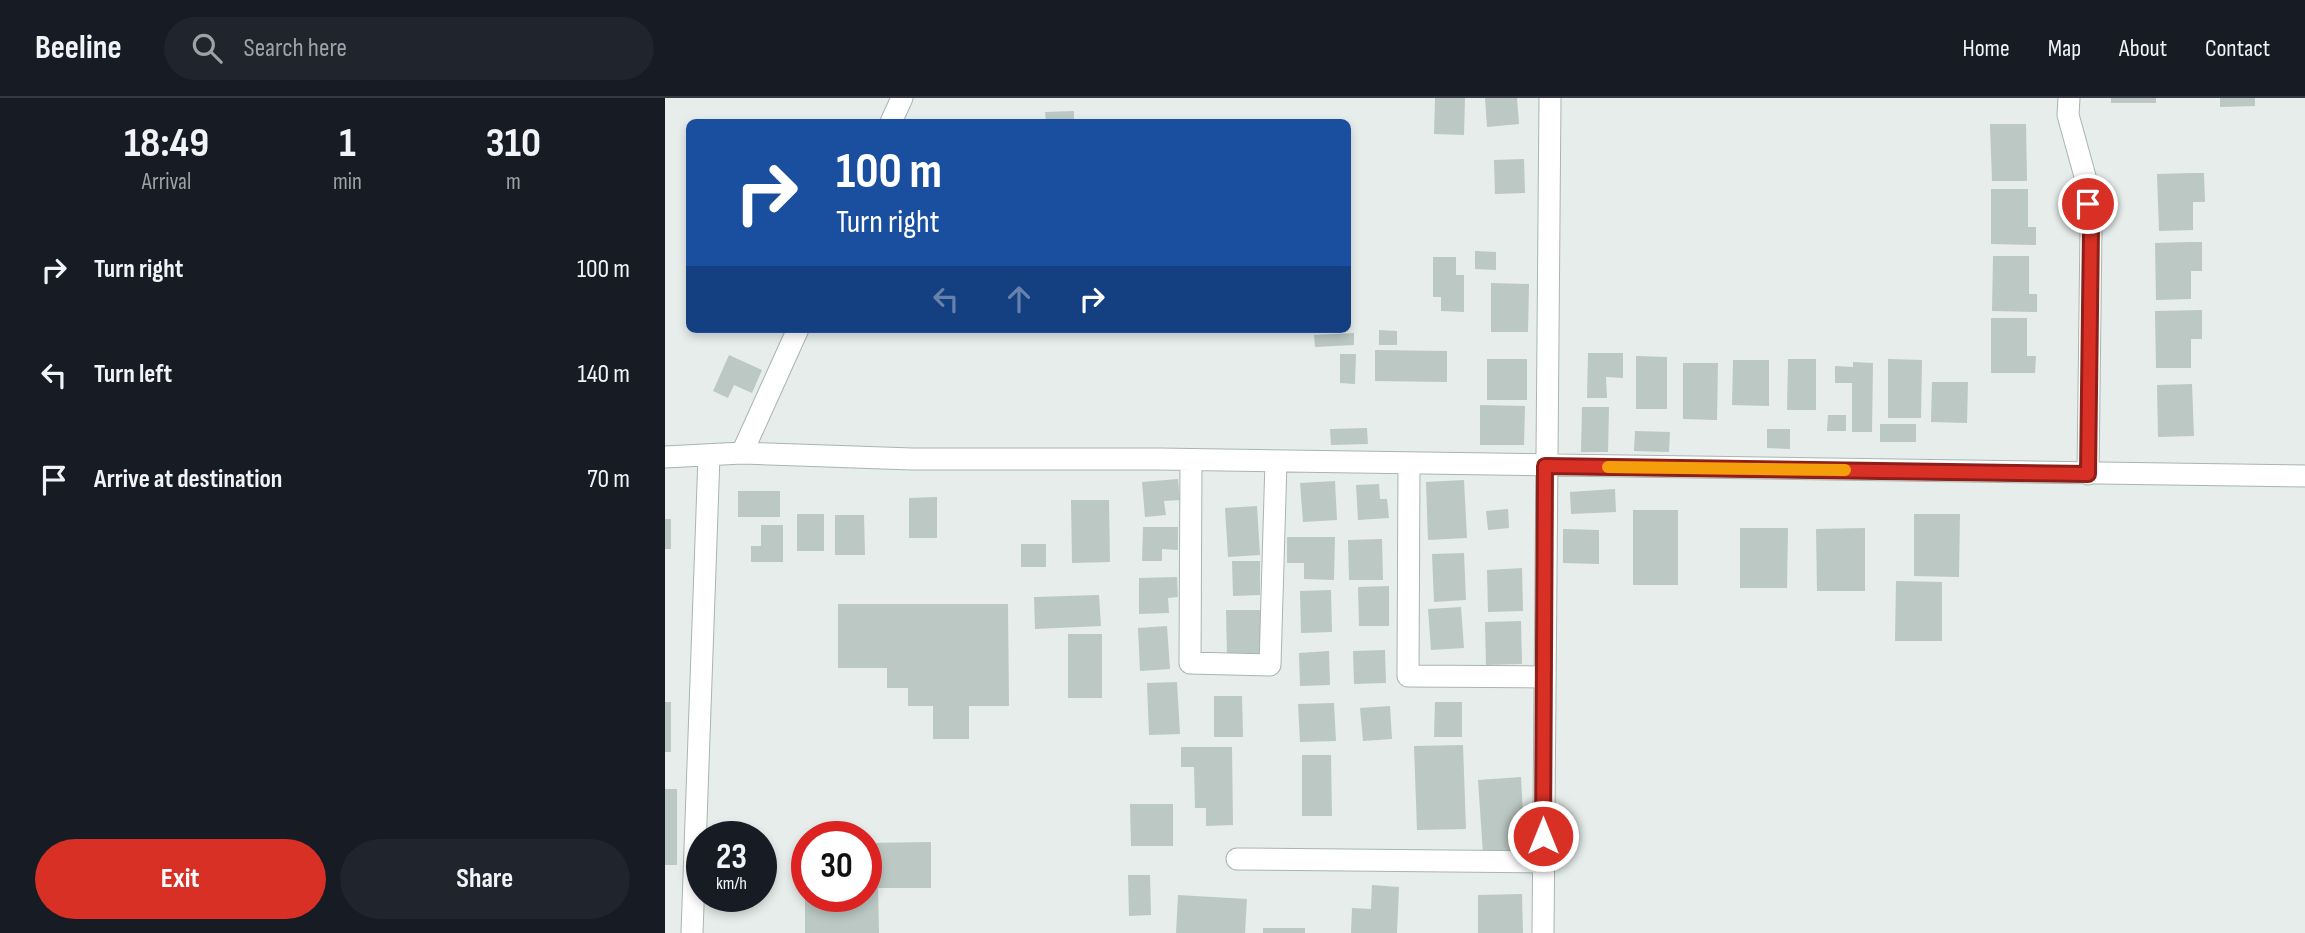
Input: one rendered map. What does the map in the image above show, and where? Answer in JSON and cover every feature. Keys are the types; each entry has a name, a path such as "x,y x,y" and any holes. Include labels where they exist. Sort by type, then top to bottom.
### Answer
{"street":[{"path":"892,119 902,98"},
{"path":"1543,933 1550,98"},
{"path":"2069,98 2068,115 2086,180 2091,228 2088,474"},
{"path":"742,453 796,333"},
{"path":"665,457 742,453 912,459 1276,461 2305,476"},
{"path":"692,933 709,456"},
{"path":"1191,460 1190,663 1270,665 1276,461"},
{"path":"1409,463 1408,676 1544,677"},
{"path":"1237,859 1543,862"}],"building":[{"path":"1435,98 1465,98 1464,135 1434,134"},
{"path":"1485,98 1517,98 1519,124 1487,127"},
{"path":"2111,98 2156,98 2156,103 2111,103"},
{"path":"2220,98 2255,98 2255,106 2220,107"},
{"path":"1074,111 1074,119 1046,119 1045,112"},
{"path":"1990,124 2026,124 2027,181 1992,181"},
{"path":"1524,159 1525,193 1495,194 1494,160"},
{"path":"2204,173 2205,202 2193,202 2193,230 2159,231 2157,174"},
{"path":"1991,189 2028,189 2028,227 2036,227 2036,245 1991,244"},
{"path":"2202,242 2202,271 2191,271 2191,299 2156,300 2155,243"},
{"path":"1475,251 1496,252 1496,270 1475,269"},
{"path":"1993,256 2029,256 2029,294 2037,294 2037,312 1992,311"},
{"path":"1433,257 1456,257 1456,275 1464,275 1464,312 1441,311 1441,297 1433,297"},
{"path":"1491,283 1529,284 1528,332 1491,332"},
{"path":"2202,310 2202,339 2191,339 2191,368 2156,368 2155,311"},
{"path":"1991,318 2027,318 2027,356 2036,356 2035,373 1991,373"},
{"path":"1379,330 1397,331 1397,345 1379,345"},
{"path":"1354,333 1354,345 1315,347 1314,335"},
{"path":"1375,350 1447,351 1447,382 1375,381"},
{"path":"1588,353 1623,353 1623,378 1606,377 1607,398 1587,398"},
{"path":"1340,354 1356,354 1355,384 1340,383"},
{"path":"729,355 762,370 752,393 734,385 728,398 713,391"},
{"path":"1636,356 1667,357 1667,409 1636,409"},
{"path":"1487,359 1527,359 1527,400 1487,400"},
{"path":"1788,359 1816,359 1816,410 1787,410"},
{"path":"1888,359 1922,360 1921,418 1888,418"},
{"path":"1733,360 1769,360 1769,406 1732,405"},
{"path":"1853,362 1873,363 1872,432 1852,432 1852,383 1835,383 1835,366 1853,367"},
{"path":"1683,363 1718,363 1717,420 1683,419"},
{"path":"1932,382 1968,382 1967,423 1931,422"},
{"path":"2192,384 2194,436 2158,437 2157,385"},
{"path":"1480,405 1525,406 1524,445 1480,445"},
{"path":"1582,407 1609,407 1608,452 1581,452"},
{"path":"1828,415 1846,415 1846,431 1827,431"},
{"path":"1880,424 1916,424 1916,442 1880,442"},
{"path":"1367,428 1368,444 1331,445 1330,429"},
{"path":"1767,429 1790,429 1790,449 1767,448"},
{"path":"1635,431 1670,432 1669,452 1634,451"},
{"path":"1178,479 1180,500 1164,501 1166,515 1145,517 1142,482"},
{"path":"1464,480 1467,538 1428,540 1426,482"},
{"path":"1335,481 1337,520 1303,522 1300,483"},
{"path":"1379,484 1380,499 1387,499 1389,518 1358,520 1356,485"},
{"path":"1615,489 1616,512 1571,514 1570,492"},
{"path":"738,491 780,491 780,517 738,517"},
{"path":"937,497 937,538 909,538 909,498"},
{"path":"1071,500 1109,500 1110,562 1072,563"},
{"path":"1257,506 1260,555 1228,557 1225,508"},
{"path":"1508,509 1509,528 1488,530 1486,511"},
{"path":"1633,510 1678,510 1678,585 1633,585"},
{"path":"797,514 824,514 824,551 797,551"},
{"path":"1914,514 1960,514 1959,577 1914,576"},
{"path":"835,515 864,515 865,555 835,555"},
{"path":"665,519 671,519 671,549 665,549"},
{"path":"761,525 783,525 783,562 751,562 751,546 761,546"},
{"path":"1143,527 1178,527 1178,550 1162,549 1162,561 1142,561"},
{"path":"1740,528 1788,528 1787,588 1740,588"},
{"path":"1865,528 1865,591 1817,591 1816,529"},
{"path":"1563,529 1599,530 1599,564 1563,563"},
{"path":"1287,537 1335,537 1334,580 1304,579 1304,563 1287,563"},
{"path":"1382,539 1383,580 1349,580 1348,540"},
{"path":"1021,544 1046,544 1046,567 1021,567"},
{"path":"1464,553 1466,600 1434,602 1432,554"},
{"path":"1232,561 1260,561 1260,595 1233,596"},
{"path":"1522,568 1523,611 1488,612 1487,570"},
{"path":"1177,577 1178,597 1168,598 1169,613 1139,614 1139,578"},
{"path":"1896,581 1942,582 1942,641 1895,641"},
{"path":"1389,586 1389,626 1359,626 1358,587"},
{"path":"1331,590 1332,632 1301,633 1300,591"},
{"path":"1099,595 1101,626 1035,629 1034,597"},
{"path":"838,604 1008,604 1009,706 969,706 969,739 933,739 933,706 908,706 908,688 887,688 887,668 838,668"},
{"path":"1461,607 1464,648 1431,650 1428,609"},
{"path":"1226,610 1263,610 1264,656 1227,657"},
{"path":"1521,621 1522,664 1486,665 1485,622"},
{"path":"1167,626 1170,669 1140,671 1138,628"},
{"path":"1068,634 1102,634 1102,698 1068,698"},
{"path":"1385,650 1386,683 1354,684 1353,651"},
{"path":"1329,651 1330,685 1300,686 1299,653"},
{"path":"1177,682 1180,734 1149,735 1147,683"},
{"path":"1214,696 1242,696 1243,737 1214,737"},
{"path":"665,702 671,702 671,752 665,752"},
{"path":"1435,702 1462,702 1462,737 1434,737"},
{"path":"1334,703 1336,741 1300,742 1298,704"},
{"path":"1390,706 1392,739 1363,741 1360,708"},
{"path":"1463,745 1466,829 1417,830 1414,746"},
{"path":"1181,747 1232,747 1233,825 1206,826 1206,808 1195,808 1194,767 1181,767"},
{"path":"1302,755 1331,755 1332,816 1302,816"},
{"path":"1521,777 1525,851 1483,854 1478,780"},
{"path":"665,789 677,789 677,865 665,865"},
{"path":"1130,804 1173,804 1173,846 1131,846"},
{"path":"931,842 931,888 882,888 882,843"},
{"path":"1128,875 1150,875 1151,915 1129,916"},
{"path":"1372,885 1399,887 1397,933 1351,933 1352,908 1371,909"},
{"path":"1522,894 1523,933 1478,933 1478,895"},
{"path":"1178,895 1247,899 1245,933 1176,933"},
{"path":"805,912 879,912 879,933 805,933"},
{"path":"1263,928 1305,928 1305,933 1263,933"}],"slow traffic":[{"path":"1608,467 1845,470"}],"route":[{"path":"1543,836 1545,466 2088,474 2091,228 2088,204"}]}
